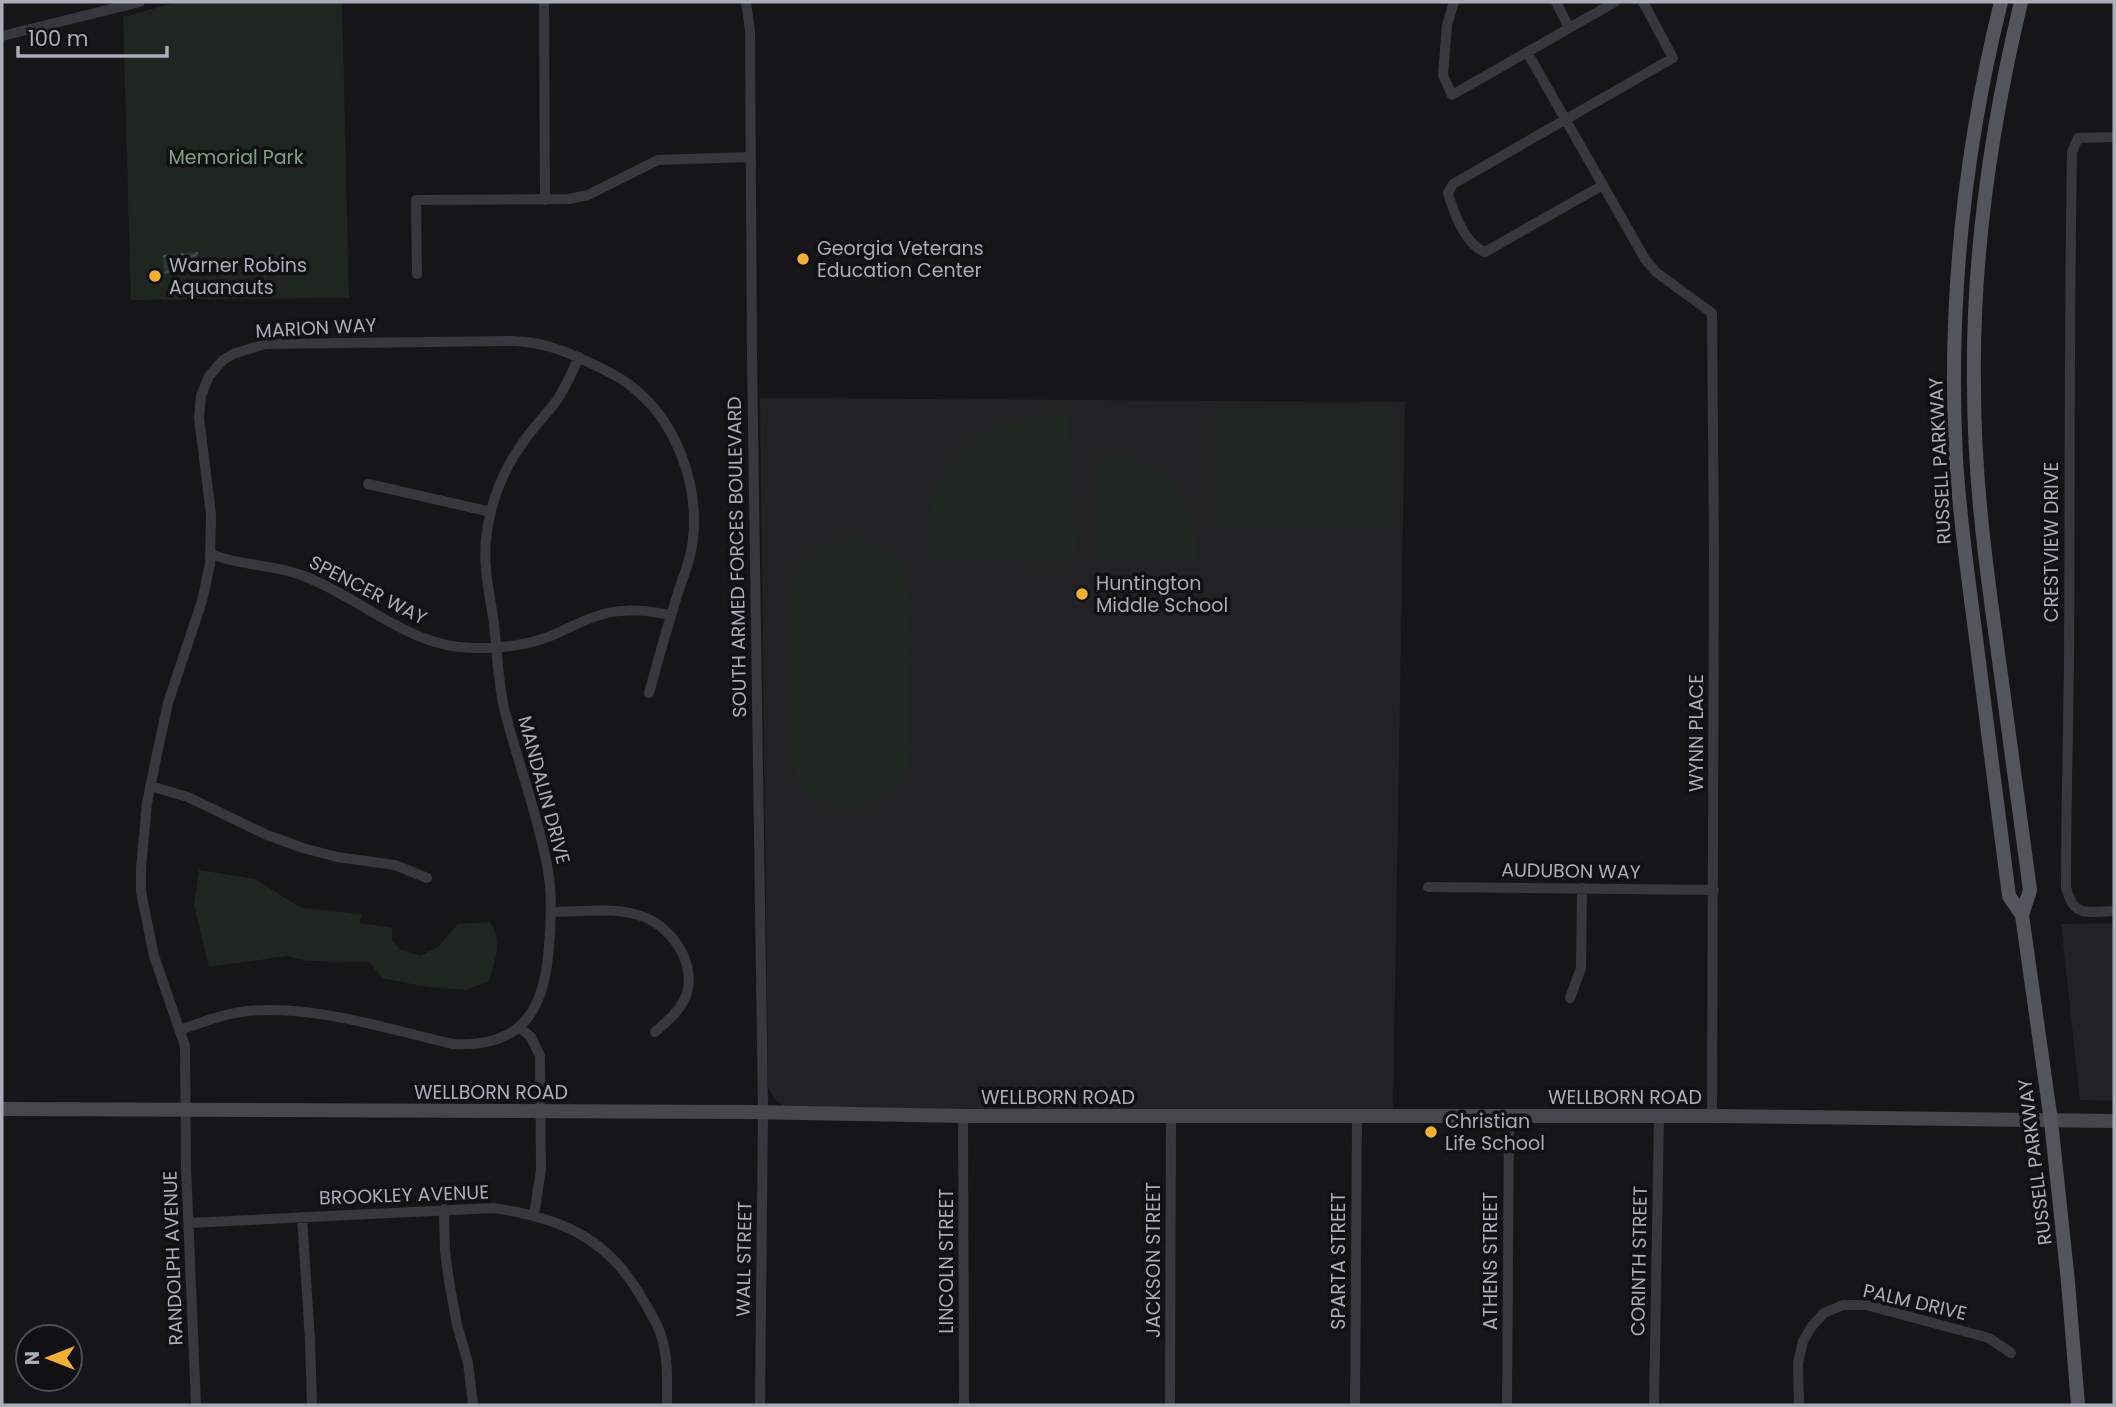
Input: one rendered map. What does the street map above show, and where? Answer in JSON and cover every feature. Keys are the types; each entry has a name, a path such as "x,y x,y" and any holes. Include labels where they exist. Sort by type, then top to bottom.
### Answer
{"main road":[{"name":"RUSSELL PARKWAY","path":"2001,2 1986,67 1965,198 1955,320 1954,411 1964,548 2009,896 2022,915"},
{"name":"RUSSELL PARKWAY","path":"2021,2 2008,57 1988,172 1976,287 1973,383 1980,518 2030,890 2022,915 2051,1121 2078,1405"}],"street":[{"path":"2,36 140,2"},
{"path":"544,2 545,200"},
{"name":"SOUTH ARMED FORCES BOULEVARD","path":"746,2 750,30 763,1112"},
{"path":"1454,2 1447,25 1443,75 1452,95 1615,2"},
{"path":"1556,2 1569,28"},
{"path":"1527,52 1566,120 1603,185 1486,252 1475,248 1453,211 1448,193 1453,184 1566,120 1673,58 1643,2"},
{"name":"CRESTVIEW DRIVE","path":"2114,137 2078,138 2072,152 2066,887 2069,903 2080,911 2114,911"},
{"path":"416,274 416,200 569,200 588,195 658,160 750,157"},
{"name":"WYNN PLACE","path":"1603,185 1656,272 1712,313 1712,1116"},
{"name":"MARION WAY","path":"186,1109 186,1056 180,1030 154,956 141,892 150,786 168,703 202,601 211,554 210,502 200,407 201,396 209,376 216,368 233,354 253,346 277,343 513,341 551,345 632,387 664,421 680,450 693,506 693,539 689,561 649,693"},
{"name":"MANDALIN DRIVE","path":"180,1030 228,1014 280,1010 317,1013 453,1044 480,1044 494,1041 519,1027 534,1010 545,985 551,912 545,859 505,709 486,571 486,540 491,512 508,464 557,400 579,358"},
{"path":"368,484 491,512"},
{"name":"SPENCER WAY","path":"211,554 221,559 275,566 304,576 427,641 464,649 526,644 609,613 646,610 671,615"},
{"path":"150,786 188,797 267,835 303,848 337,857 395,865 427,878"},
{"name":"AUDUBON WAY","path":"1428,887 1714,890"},
{"path":"1570,998 1581,968 1582,888"},
{"path":"551,912 624,911 655,922 668,933 686,963 688,980 685,998 676,1012 655,1032"},
{"path":"519,1027 531,1037 540,1056 541,1171 534,1215"},
{"name":"WELLBORN ROAD","path":"2,1109 763,1112 963,1116 1712,1116 2114,1121"},
{"name":"RANDOLPH AVENUE","path":"186,1109 196,1405"},
{"name":"WALL STREET","path":"760,1405 763,1112"},
{"name":"LINCOLN STREET","path":"963,1116 964,1405"},
{"name":"JACKSON STREET","path":"1170,1405 1171,1116"},
{"name":"SPARTA STREET","path":"1355,1405 1357,1116"},
{"name":"ATHENS STREET","path":"1507,1405 1509,1116"},
{"name":"CORINTH STREET","path":"1654,1405 1658,1117"},
{"name":"BROOKLEY AVENUE","path":"190,1223 444,1209 492,1208 534,1215 589,1238 612,1256 631,1279 649,1307 661,1335 667,1364 667,1405"},
{"path":"444,1209 449,1281 457,1325 468,1363 472,1405"},
{"path":"302,1217 312,1405"},
{"name":"PALM DRIVE","path":"1798,1405 1798,1363 1803,1341 1812,1326 1824,1314 1843,1305 1866,1305 1989,1338 2011,1353"}],"shaded area":[{"name":"Huntington Middle School","path":"760,398 1405,402 1393,1109 787,1109 777,1101 768,1088"},
{"path":"2114,923 2114,1101 2080,1100 2061,924"}],"green space":[{"name":"Memorial Park","path":"177,2 342,2 349,298 131,300 123,17"},
{"path":"1395,408 1394,528 1213,525 1214,410"},
{"path":"1046,414 1068,414 1077,553 1066,563 927,558 933,500 949,468 971,444 984,435 1014,421"},
{"path":"1096,457 1134,461 1166,479 1184,502 1190,515 1195,530 1198,561 1095,560"},
{"path":"853,539 878,546 894,558 908,587 909,748 908,763 900,784 874,801 843,808 835,807 810,794 795,773 789,755 790,599 796,571 813,551 834,541"},
{"path":"199,870 255,879 301,908 362,914 360,923 392,928 392,940 400,949 420,956 439,946 458,924 490,922 497,944 489,981 466,990 427,987 382,978 369,962 307,961 287,956 209,967 194,905"}],"water":[{"path":"198,252 199,271 164,274 163,255"}],"place":[{"name":"Georgia Veterans Education Center","path":"803,259"},
{"name":"Warner Robins Aquanauts","path":"155,276"},
{"name":"Huntington Middle School","path":"1082,594"},
{"name":"Christian Life School","path":"1431,1132"}]}
